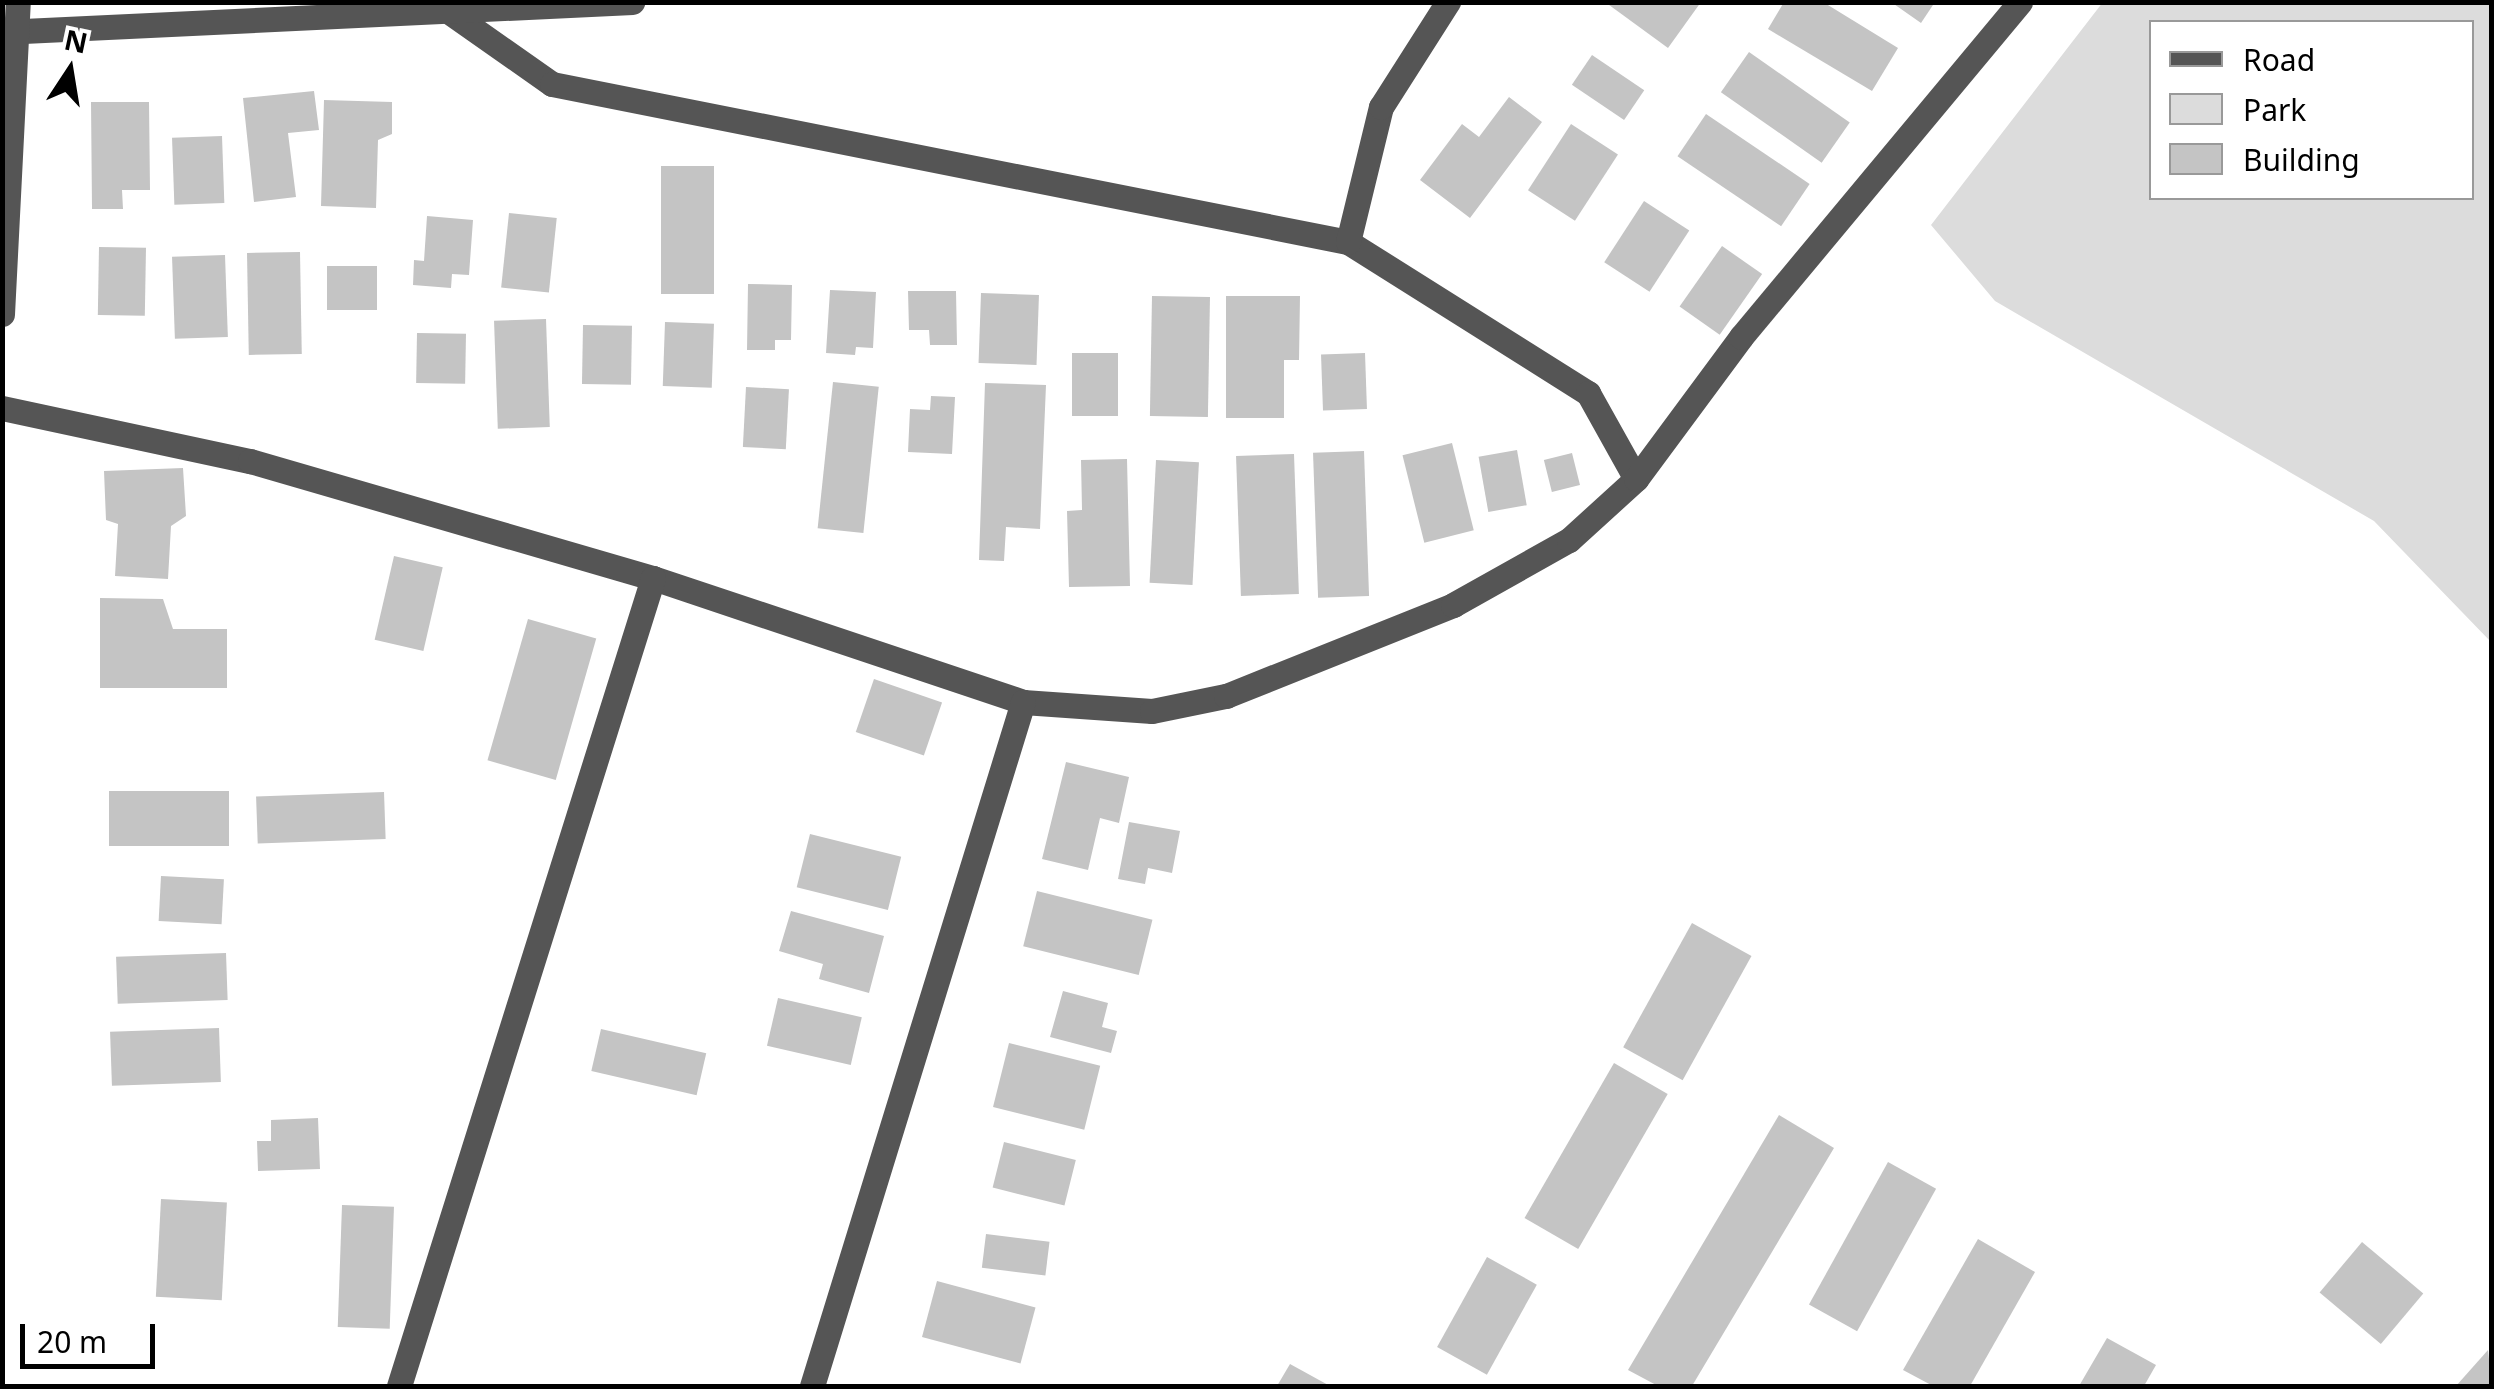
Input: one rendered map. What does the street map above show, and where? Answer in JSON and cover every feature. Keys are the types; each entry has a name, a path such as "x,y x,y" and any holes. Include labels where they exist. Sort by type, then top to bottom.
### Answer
{"street":[{"path":"2,314 10,31 18,2"},
{"path":"10,31 632,2"},
{"path":"1348,242 1381,106 1448,2"},
{"path":"2,408 250,461 653,578 1024,702 1152,711 1226,696 1453,605 1569,540 1636,479 1741,337 2020,2"},
{"path":"448,10 552,84 1348,242 1588,393 1636,479"},
{"path":"399,1386 653,578"},
{"path":"812,1386 1024,702"}],"green space":[{"path":"2103,2 2491,3 2491,642 2374,521 1995,301 1931,225"}],"building":[{"path":"1605,2 1701,2 1668,48"},
{"path":"1784,2 1823,2 1898,48 1872,91 1768,29"},
{"path":"1891,2 1935,2 1921,23"},
{"path":"1749,52 1850,123 1822,163 1721,92"},
{"path":"1592,55 1644,90 1624,120 1572,85"},
{"path":"314,91 319,130 288,133 296,197 254,202 243,98"},
{"path":"1509,97 1542,122 1470,218 1420,180 1462,124 1479,137"},
{"path":"324,100 392,102 392,134 378,140 376,208 321,206"},
{"path":"91,102 149,102 150,190 122,190 123,209 92,209"},
{"path":"1706,114 1810,184 1781,226 1677,156"},
{"path":"1571,124 1618,154 1575,221 1528,190"},
{"path":"222,136 224,203 174,205 172,138"},
{"path":"661,166 714,166 714,294 661,294"},
{"path":"1644,201 1689,230 1650,292 1604,262"},
{"path":"509,213 557,218 549,293 501,288"},
{"path":"427,216 473,220 469,275 452,274 451,288 413,285 414,260 424,261"},
{"path":"1722,246 1762,274 1720,335 1680,307"},
{"path":"99,247 146,248 145,316 98,315"},
{"path":"300,252 302,354 249,355 247,253"},
{"path":"225,255 228,337 175,339 172,257"},
{"path":"327,266 377,266 377,310 327,310"},
{"path":"748,284 792,285 791,340 775,340 775,350 747,350"},
{"path":"830,290 876,292 873,348 856,347 855,355 826,353"},
{"path":"908,291 956,291 957,345 930,345 929,330 909,330"},
{"path":"981,293 1039,295 1037,365 979,363"},
{"path":"1152,296 1210,297 1208,417 1150,416"},
{"path":"1226,296 1300,296 1299,360 1284,360 1284,418 1226,418"},
{"path":"546,319 550,427 498,429 494,321"},
{"path":"665,322 714,324 712,388 663,386"},
{"path":"583,325 632,326 631,385 582,384"},
{"path":"417,333 466,334 465,384 416,383"},
{"path":"1072,353 1118,353 1118,416 1072,416"},
{"path":"1365,353 1367,409 1323,411 1321,355"},
{"path":"833,382 879,387 863,533 818,528"},
{"path":"985,383 1046,385 1040,529 1006,527 1004,561 979,560"},
{"path":"746,387 789,389 786,449 743,447"},
{"path":"931,396 955,397 952,454 908,452 910,409 930,410"},
{"path":"1452,443 1474,530 1424,543 1403,455"},
{"path":"1517,450 1527,505 1488,512 1479,457"},
{"path":"1364,451 1369,596 1318,598 1313,453"},
{"path":"1572,453 1580,485 1552,492 1544,460"},
{"path":"1294,454 1299,594 1241,596 1236,456"},
{"path":"1127,459 1130,586 1069,587 1067,511 1082,510 1081,460"},
{"path":"1156,460 1199,462 1193,585 1150,583"},
{"path":"183,468 186,516 171,526 168,579 115,576 118,524 106,520 104,471"},
{"path":"394,556 443,567 423,651 375,640"},
{"path":"100,598 163,599 173,629 227,629 227,688 100,688"},
{"path":"528,619 596,639 556,780 487,760"},
{"path":"874,679 942,702 924,755 856,732"},
{"path":"1066,762 1129,777 1119,823 1100,818 1088,870 1042,859"},
{"path":"109,791 229,791 229,846 109,846"},
{"path":"384,792 386,839 258,843 256,796"},
{"path":"1129,822 1180,831 1172,873 1148,868 1145,884 1118,879"},
{"path":"810,834 901,857 888,910 797,887"},
{"path":"161,876 224,879 222,924 159,921"},
{"path":"1037,891 1152,920 1139,975 1023,946"},
{"path":"791,911 884,936 869,993 819,979 823,964 779,951"},
{"path":"1692,923 1751,956 1683,1080 1623,1047"},
{"path":"226,953 228,1000 118,1004 116,957"},
{"path":"1063,991 1108,1003 1102,1027 1117,1031 1111,1053 1050,1037"},
{"path":"778,998 862,1017 851,1065 767,1046"},
{"path":"219,1028 221,1082 112,1086 110,1032"},
{"path":"601,1029 706,1053 697,1095 591,1071"},
{"path":"1009,1043 1100,1066 1084,1130 993,1107"},
{"path":"1614,1063 1668,1094 1578,1249 1524,1218"},
{"path":"1779,1115 1834,1148 1692,1386 1658,1386 1628,1370"},
{"path":"318,1118 320,1169 258,1171 257,1141 271,1141 271,1120"},
{"path":"1004,1142 1076,1160 1064,1206 993,1188"},
{"path":"1888,1162 1936,1189 1857,1331 1809,1305"},
{"path":"161,1199 227,1202 222,1300 156,1297"},
{"path":"342,1205 394,1207 390,1329 338,1327"},
{"path":"986,1234 1050,1242 1045,1276 982,1268"},
{"path":"1978,1239 2035,1272 1970,1386 1933,1386 1903,1370"},
{"path":"2362,1242 2423,1293 2381,1344 2320,1293"},
{"path":"1487,1257 1537,1285 1487,1375 1437,1347"},
{"path":"937,1281 1036,1307 1021,1363 922,1337"},
{"path":"2107,1338 2156,1365 2144,1386 2079,1386"},
{"path":"2488,1350 2492,1386 2456,1386"},
{"path":"1290,1364 1330,1386 1277,1386"}]}
